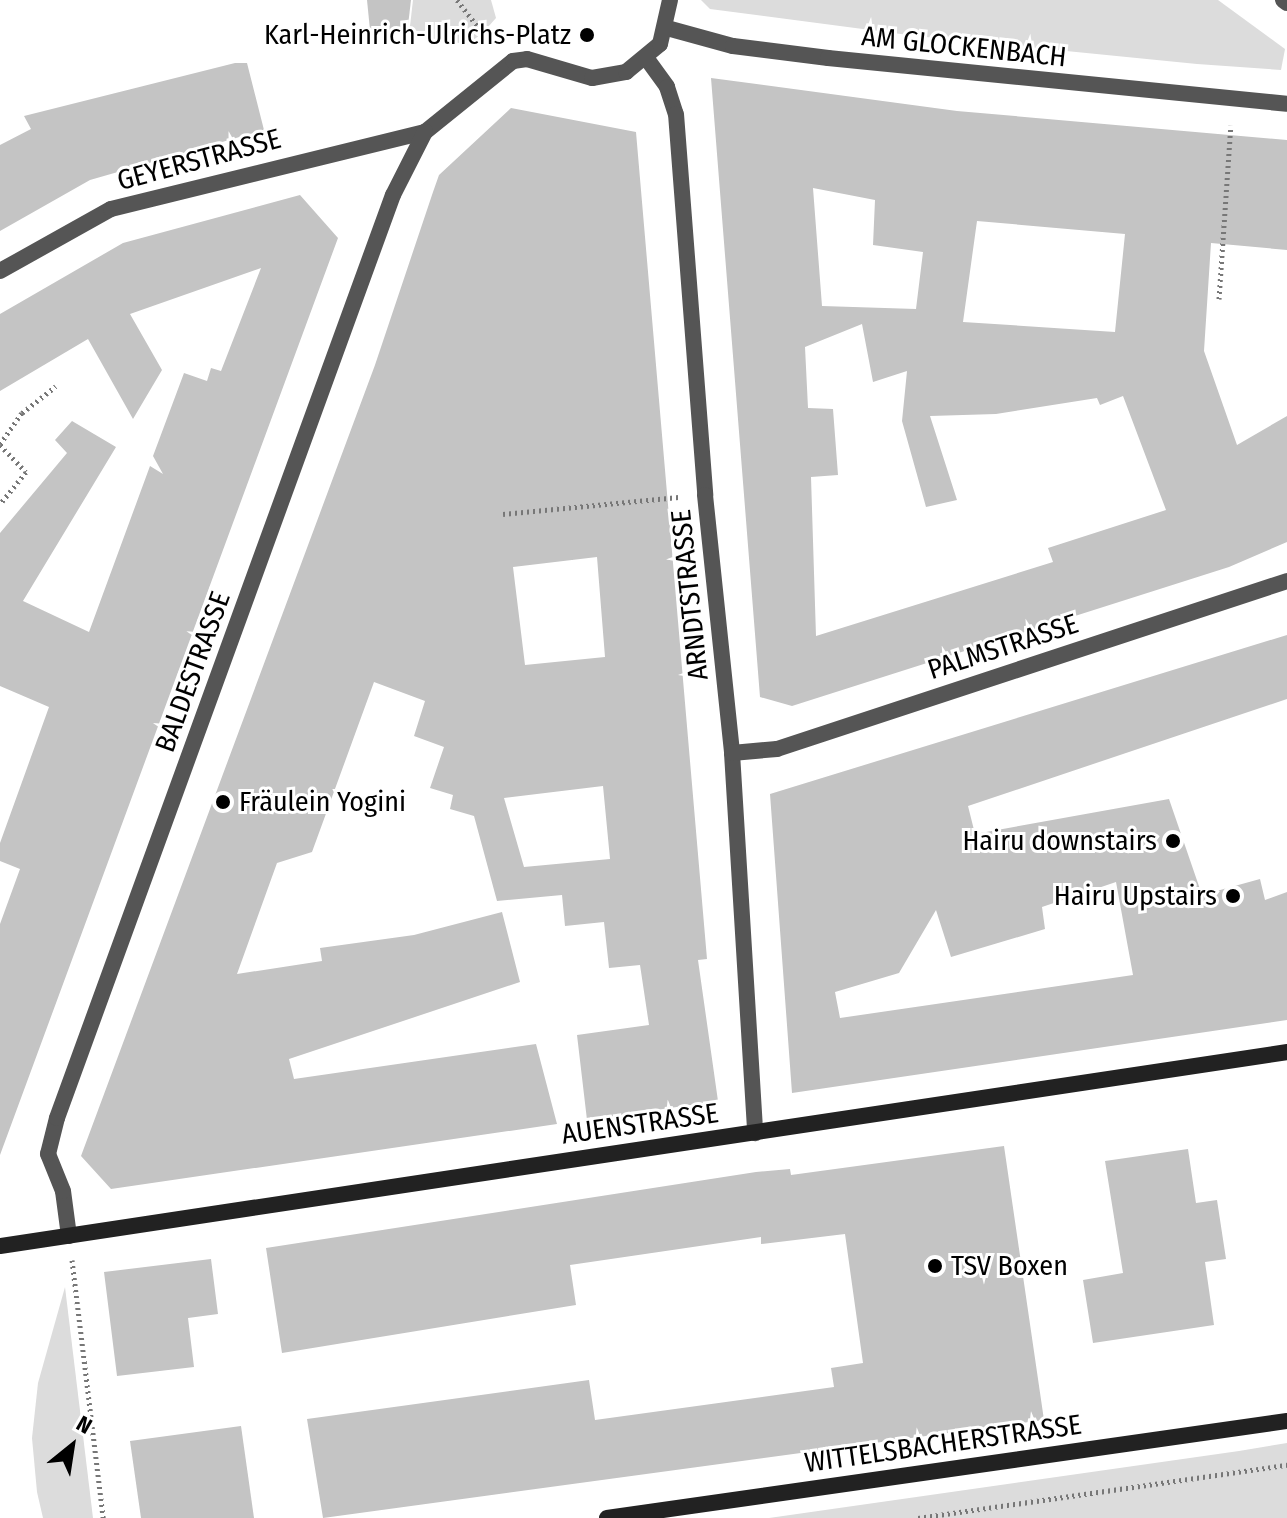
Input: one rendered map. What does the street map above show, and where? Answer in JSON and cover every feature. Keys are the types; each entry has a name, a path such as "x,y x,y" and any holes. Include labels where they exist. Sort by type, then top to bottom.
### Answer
{"main road":[{"name":"AUENSTRASSE","path":"0,1246 1287,1052"},
{"name":"WITTELSBACHERSTRASSE","path":"607,1518 1287,1421"}],"street":[{"path":"425,132 508,64 527,59 592,78 626,72 647,59 667,28 670,0"},
{"name":"AM GLOCKENBACH","path":"667,28 733,46 828,58 1287,104"},
{"name":"ARNDTSTRASSE","path":"647,59 667,87 676,114 705,495 732,753 755,1133"},
{"name":"GEYERSTRASSE","path":"0,271 111,209 425,132"},
{"name":"BALDESTRASSE","path":"69,1236 63,1191 48,1154 57,1118 393,195 425,132"},
{"name":"PALMSTRASSE","path":"732,753 777,749 1287,581"}],"path":[{"path":"457,0 508,64"},
{"path":"1219,299 1233,100"},
{"path":"0,504 26,472 0,444 22,413 56,386"},
{"path":"503,514 705,495"},
{"path":"69,1236 103,1518"},
{"path":"918,1518 1287,1465"}],"shaded area":[{"path":"413,0 491,0 496,18 472,45 409,35"},
{"path":"701,0 1218,0 1285,49 1281,70 1197,64 916,36 710,9"},
{"path":"65,1287 93,1518 43,1518 37,1492 32,1438 38,1383"},
{"path":"1287,1443 1287,1518 769,1518 1239,1451"}],"building":[{"path":"367,0 411,0 407,34 370,30"},
{"path":"235,63 247,63 264,130 90,180 0,231 0,145 31,129 24,116"},
{"path":"711,78 957,111 1287,140 1287,250 1211,243 1204,351 1237,445 1287,416 1287,542 1229,567 792,706 760,697","holes":["813,188 875,200 873,245 923,252 916,309 822,306","977,221 1125,234 1115,332 963,322","862,324 873,382 907,371 902,421 926,507 957,500 930,416 996,414 1097,398 1100,405 1123,396 1166,510 1048,548 1053,562 816,636 811,477 838,475 833,409 808,408 805,347"]},
{"path":"511,108 636,132 707,959 698,960 718,1101 587,1120 577,1035 649,1025 640,965 609,968 604,922 565,926 562,895 497,901 474,816 450,809 453,795 430,788 444,747 414,736 425,701 374,682 312,852 277,863 237,974 322,961 320,948 414,935 502,912 520,982 289,1059 294,1079 536,1044 557,1124 111,1189 81,1156 375,365 439,175","holes":["597,557 605,657 525,665 513,567","603,786 610,859 524,867 504,798"]},
{"path":"300,195 338,238 0,1155 0,924 20,869 0,861 0,843 49,707 0,686 0,533 67,453 55,440 72,421 116,447 23,601 89,632 150,466 163,474 153,456 184,373 207,381 211,368 221,371 261,268 130,314 162,370 133,419 88,339 0,391 0,314 123,243"},
{"path":"1287,635 1287,699 968,806 975,834 1169,799 1202,895 1260,879 1265,900 1287,892 1287,1020 792,1093 770,794","holes":["1116,882 1133,975 840,1018 835,992 899,973 936,910 951,957 1045,929 1042,907"]},
{"path":"1004,1146 1044,1420 323,1518 307,1419 589,1380 595,1420 834,1387 831,1368 863,1363 845,1234 761,1244 761,1237 570,1265 576,1305 282,1353 266,1248 756,1172 790,1169 791,1175"},
{"path":"1188,1149 1196,1203 1217,1200 1226,1259 1205,1262 1214,1325 1093,1343 1083,1280 1123,1273 1105,1161"},
{"path":"211,1259 218,1314 188,1318 194,1367 117,1376 104,1272"},
{"path":"241,1426 254,1518 141,1518 130,1441"}],"place":[{"name":"Karl-Heinrich-Ulrichs-Platz","path":"587,35"},
{"name":"Fräulein Yogini","path":"223,802"},
{"name":"Hairu downstairs","path":"1173,841"},
{"name":"Hairu Upstairs","path":"1233,896"},
{"name":"TSV Boxen","path":"935,1266"}]}
